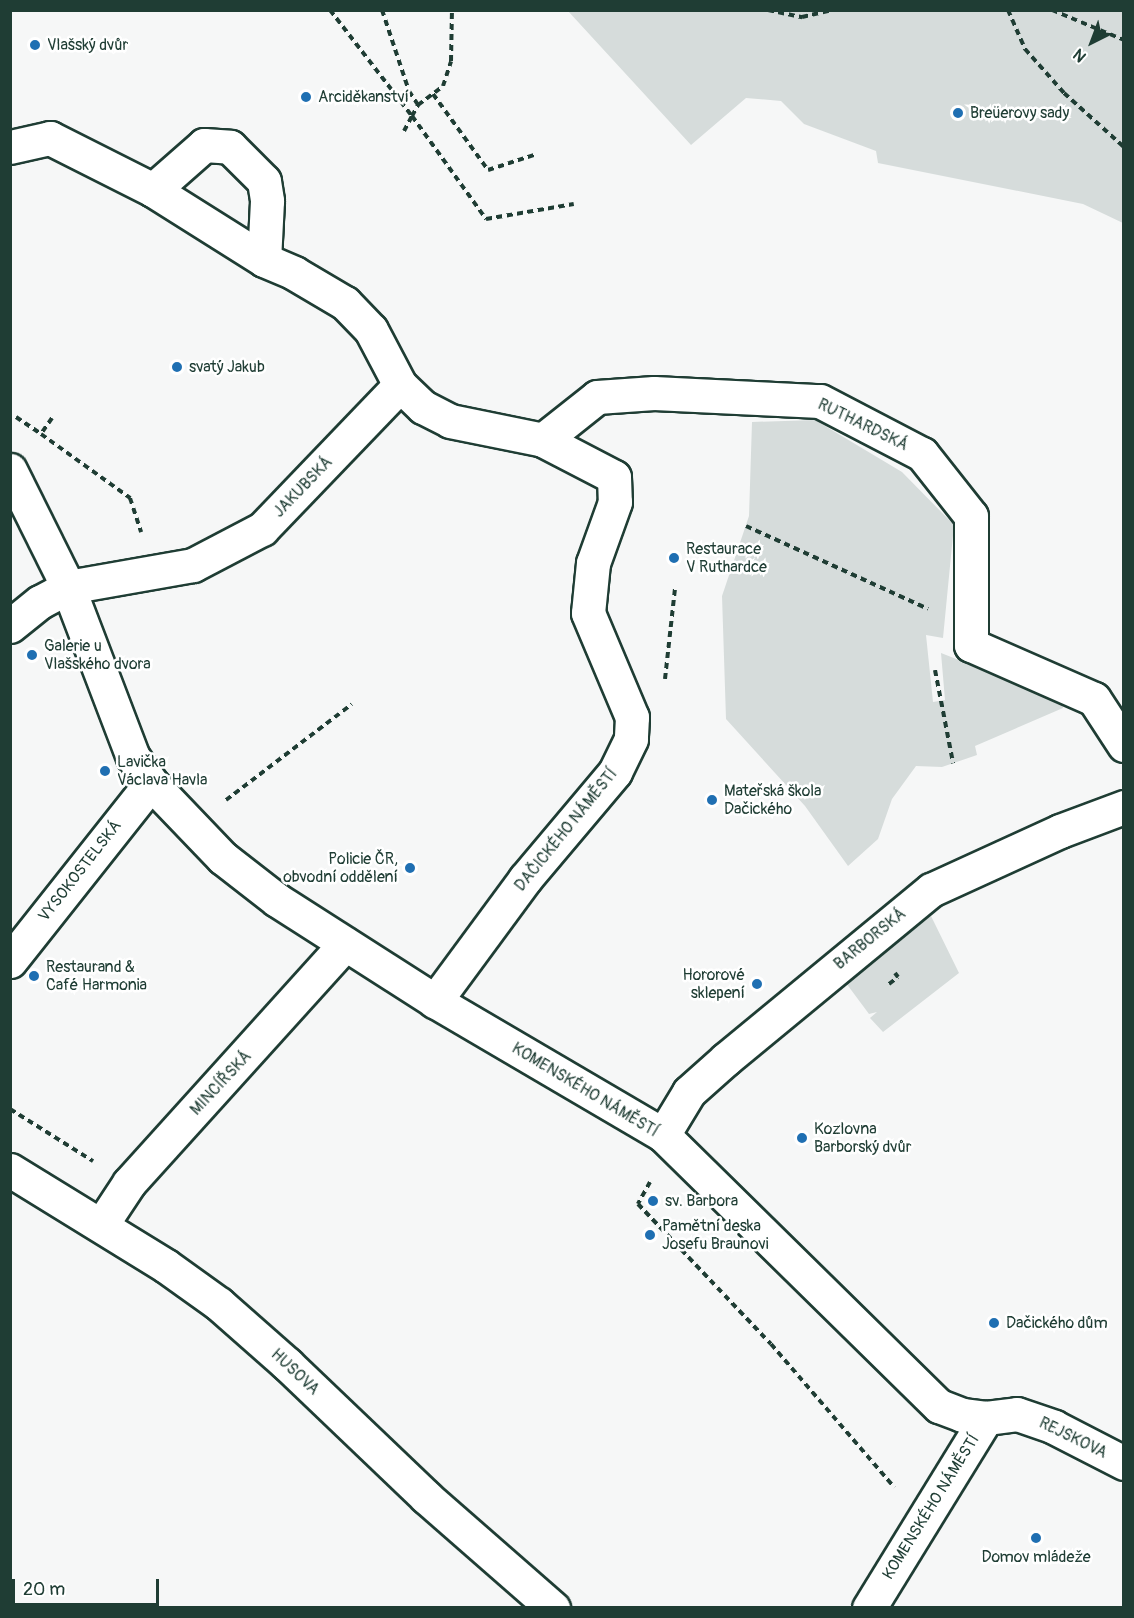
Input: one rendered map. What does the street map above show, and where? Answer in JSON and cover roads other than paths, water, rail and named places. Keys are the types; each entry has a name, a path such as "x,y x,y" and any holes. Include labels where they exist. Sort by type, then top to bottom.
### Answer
{"street":[{"path":"10,147 50,138 68,145 153,190 264,260 294,273 345,303 370,330 400,385 423,407 450,422 543,440"},
{"path":"153,190 204,145 230,147 264,181 267,201 264,260"},
{"name":"JAKUBSKÁ","path":"10,626 40,602 68,587 153,572 211,558 262,529 400,385"},
{"name":"RUTHARDSKÁ","path":"543,440 597,397 654,393 820,401 922,454 971,516 971,645 1094,699 1124,745"},
{"name":"DAČICKÉHO NÁMĚSTÍ","path":"435,1001 525,879 615,772 631,739 632,717 588,614 593,562 615,501 614,477 543,440"},
{"name":"KOMENSKÉHO NÁMĚSTÍ","path":"10,470 68,587 133,757 151,783 190,827 241,872 345,944 435,1001 663,1135 939,1406 962,1415 986,1418 869,1608"},
{"name":"VYSOKOSTELSKÁ","path":"10,961 151,783"},
{"name":"BARBORSKÁ","path":"663,1135 689,1092 931,890 1060,831 1124,807"},
{"name":"MINCÍŘSKÁ","path":"102,1224 129,1183 345,944"},
{"name":"HUSOVA","path":"10,1170 102,1224 219,1304 287,1364 426,1497 553,1608"},
{"name":"REJSKOVA","path":"986,1418 1017,1414 1054,1426 1123,1462"}],"place":[{"name":"Vlašský dvůr","path":"35,45"},
{"name":"Arciděkanství","path":"306,97"},
{"name":"Breüerovy sady","path":"958,113"},
{"name":"svatý Jakub","path":"177,367"},
{"name":"Restaurace V Ruthardce","path":"674,558"},
{"name":"Galerie u Vlašského dvora","path":"32,655"},
{"name":"Lavička Václava Havla","path":"105,771"},
{"name":"Mateřská škola Dačického","path":"712,800"},
{"name":"Policie ČR, obvodní oddělení","path":"410,868"},
{"name":"Restaurand & Café Harmonia","path":"34,976"},
{"name":"Hororové sklepení","path":"757,984"},
{"name":"Kozlovna Barborský dvůr","path":"802,1138"},
{"name":"sv. Barbora","path":"653,1201"},
{"name":"Pamětní deska Josefu Braunovi","path":"650,1235"},
{"name":"Dačického dům","path":"994,1323"},
{"name":"Domov mládeže","path":"1036,1538"}]}
